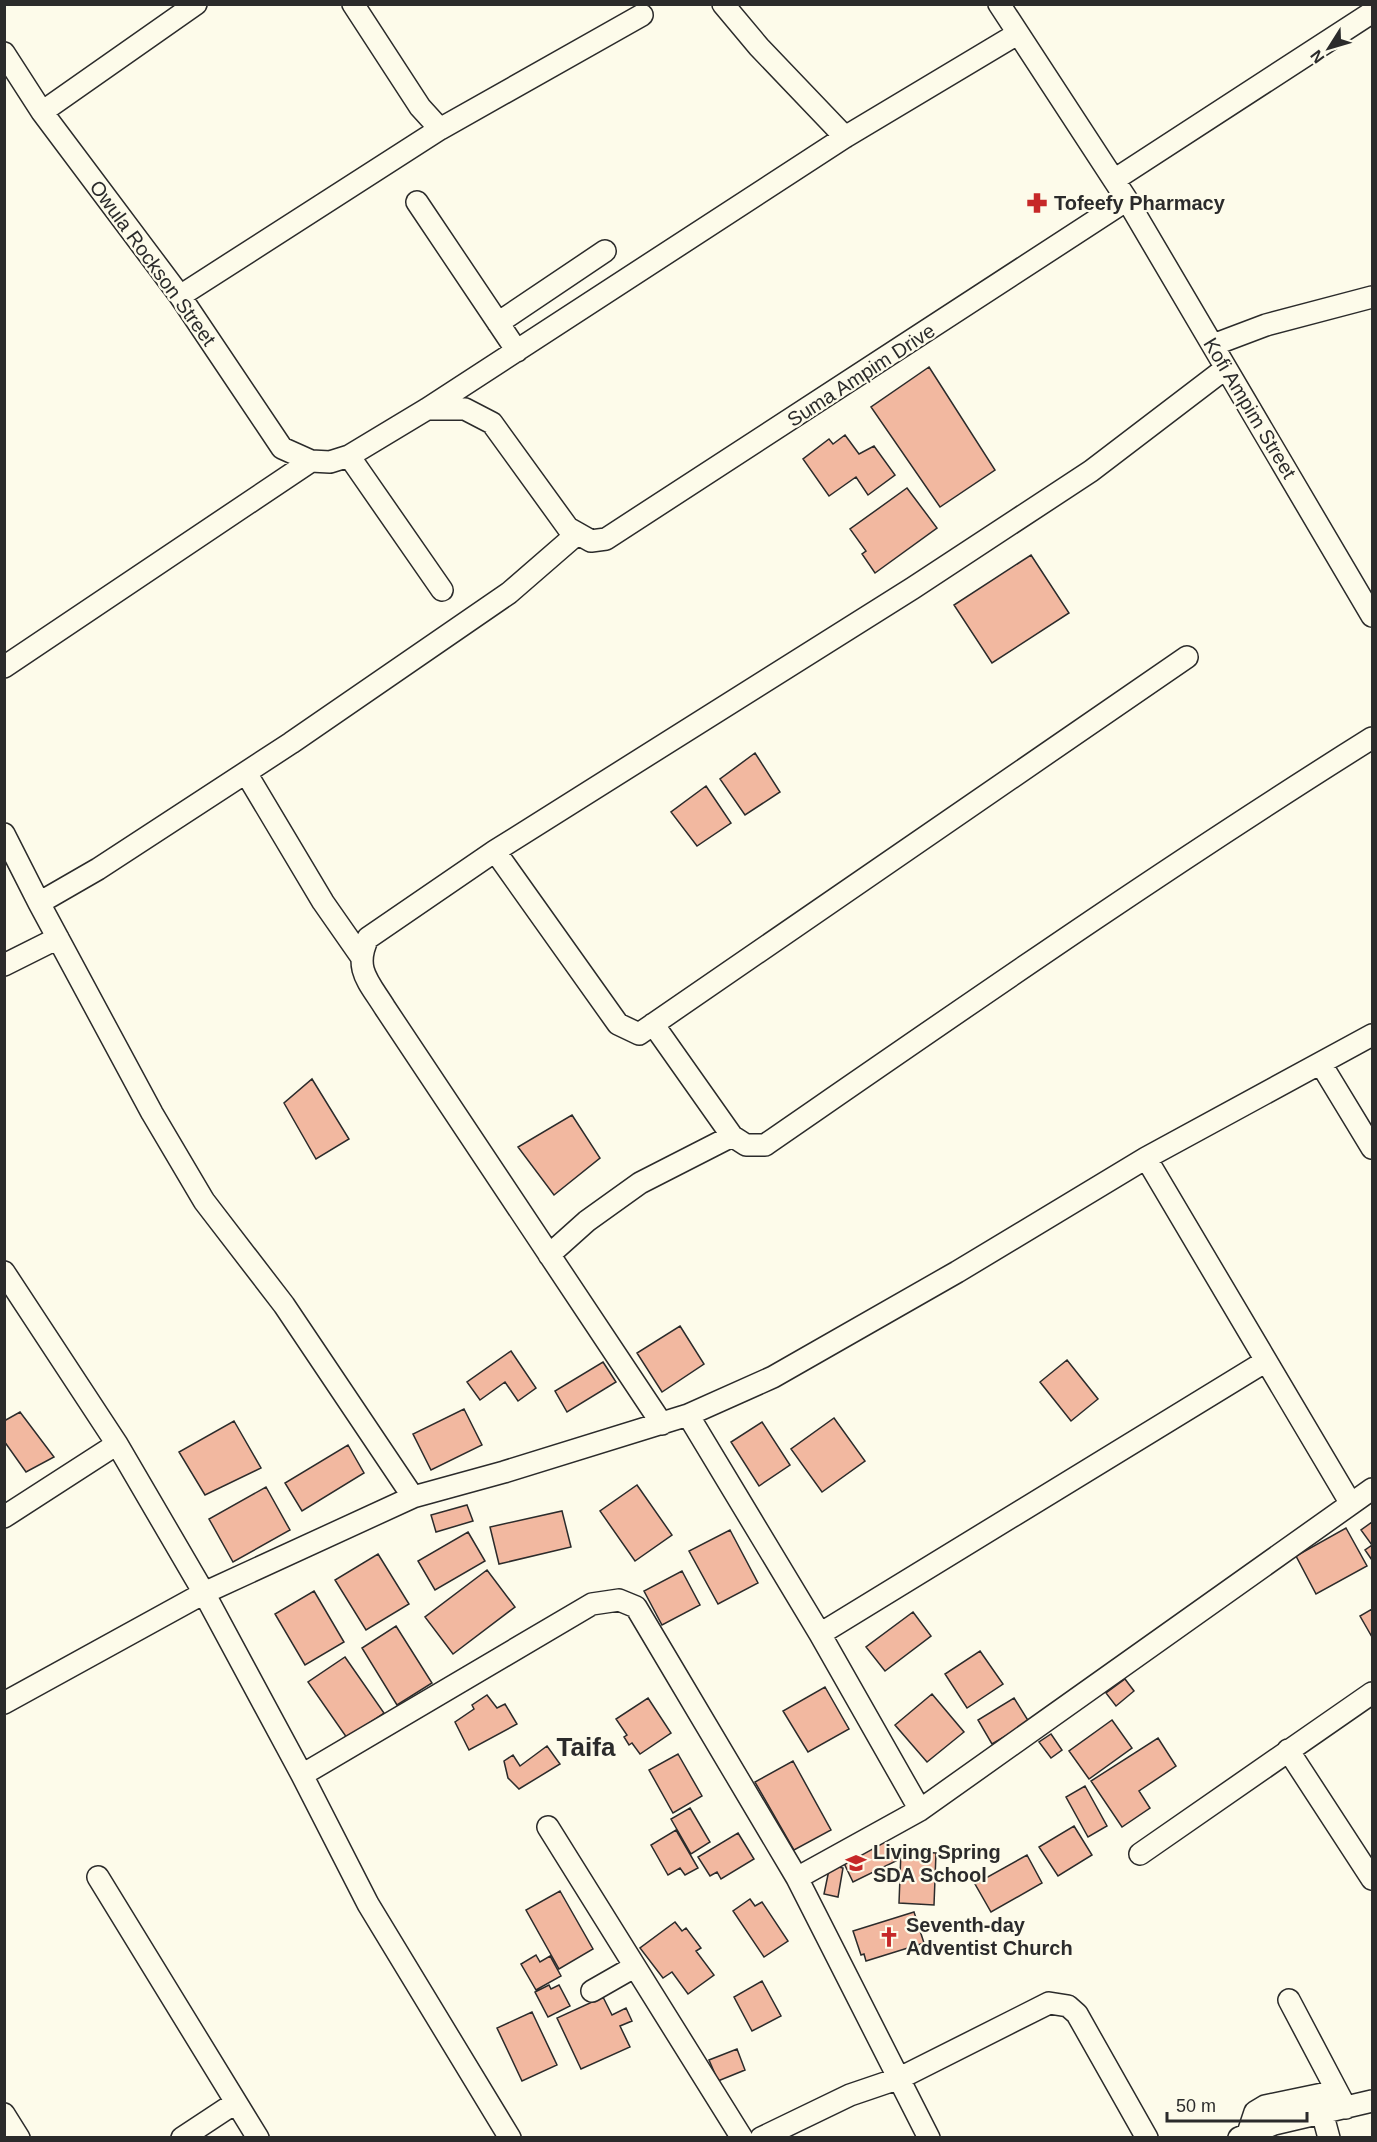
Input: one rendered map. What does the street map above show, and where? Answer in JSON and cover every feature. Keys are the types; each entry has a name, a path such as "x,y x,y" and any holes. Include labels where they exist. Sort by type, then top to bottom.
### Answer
{"street":[{"path":"42,112 196,4"},
{"path":"352,4 420,107 440,129"},
{"path":"723,4 759,47 845,137"},
{"name":"Kofi Ampim Street","path":"999,4 1127,200 1372,616"},
{"path":"1114,180 1370,11"},
{"path":"180,296 440,129 642,15"},
{"path":"4,667 311,461 330,462 349,456 427,409 845,137 1017,34"},
{"name":"Owula Rockson Street","path":"4,53 42,112 180,296 282,447 311,461"},
{"name":"Suma Ampim Drive","path":"584,538 606,539 1127,200"},
{"path":"417,202 517,351"},
{"path":"498,323 605,251"},
{"path":"1213,345 1266,325 1372,297"},
{"path":"360,955 368,938 380,928 495,851 913,588 1071,484 1226,368"},
{"path":"39,903 98,869 246,773 509,593 584,538 568,528 492,423 465,409 427,409"},
{"path":"349,456 442,590"},
{"path":"495,851 618,1024 639,1034 1187,657"},
{"path":"653,1024 732,1136 746,1145 765,1145 1044,953 1281,795 1372,738"},
{"path":"246,773 323,902 360,955 362,969 385,1008 662,1424"},
{"path":"4,834 152,1113 204,1201 284,1305 413,1497"},
{"path":"4,965 58,938"},
{"path":"4,1704 204,1593 413,1497 662,1424 688,1415 773,1377 957,1272 1146,1158 1372,1035"},
{"path":"1321,1064 1372,1148"},
{"path":"549,1255 587,1221 640,1183 732,1136"},
{"path":"1146,1158 1351,1504"},
{"path":"4,1272 117,1444 204,1593 368,1904 510,2138"},
{"path":"820,1634 1266,1360"},
{"path":"688,1415 820,1634 920,1810"},
{"path":"4,1517 117,1444"},
{"path":"797,1878 920,1810 1372,1489"},
{"path":"302,1775 592,1604 619,1600 636,1607 797,1878 929,2138"},
{"path":"1140,1854 1372,1693"},
{"path":"1288,1750 1372,1879"},
{"path":"548,1827 742,2138"},
{"path":"98,1877 258,2138"},
{"path":"592,1991 634,1967"},
{"path":"1289,2000 1341,2099"},
{"path":"761,2138 850,2095 900,2078 1049,2003 1068,2006 1077,2014 1148,2138"},
{"path":"1243,2135 1322,2112 1341,2099"},
{"path":"1243,2135 1255,2112 1265,2106 1341,2099 1372,2102"},
{"path":"182,2138 236,2103"},
{"path":"1322,2112 1329,2138"},
{"path":"4,2114 19,2138"}],"building":[{"path":"929,367 995,470 940,507 871,407"},
{"path":"845,435 859,454 874,446 895,475 868,495 856,477 829,496 803,459 829,439 833,444"},
{"path":"907,488 937,528 875,573 862,554 866,551 850,529"},
{"path":"1031,555 1069,613 992,663 954,605"},
{"path":"755,753 780,792 745,815 720,779"},
{"path":"706,786 731,823 697,846 671,812"},
{"path":"312,1079 349,1139 316,1159 284,1103"},
{"path":"572,1115 600,1158 554,1195 518,1147"},
{"path":"680,1326 704,1364 662,1392 637,1353"},
{"path":"511,1351 536,1388 518,1401 505,1382 480,1400 467,1382"},
{"path":"1067,1360 1098,1399 1071,1421 1040,1382"},
{"path":"603,1362 616,1382 567,1412 555,1391"},
{"path":"464,1409 482,1445 431,1470 413,1434"},
{"path":"20,1412 54,1457 26,1472 4,1441 4,1421"},
{"path":"834,1418 865,1461 822,1492 791,1449"},
{"path":"234,1421 261,1468 205,1495 179,1452"},
{"path":"762,1422 790,1465 759,1486 731,1442"},
{"path":"348,1445 364,1473 302,1511 285,1483"},
{"path":"637,1485 672,1535 635,1561 600,1511"},
{"path":"266,1487 290,1530 233,1562 209,1519"},
{"path":"467,1505 473,1521 436,1532 431,1515"},
{"path":"562,1511 571,1547 499,1564 490,1527"},
{"path":"1372,1522 1372,1545 1361,1530"},
{"path":"1346,1528 1367,1566 1316,1594 1296,1556"},
{"path":"730,1530 758,1583 718,1604 689,1551"},
{"path":"468,1532 485,1561 435,1590 418,1561"},
{"path":"1372,1545 1372,1560 1365,1550"},
{"path":"378,1554 409,1604 366,1630 335,1580"},
{"path":"487,1570 515,1607 453,1654 425,1617"},
{"path":"682,1571 700,1605 662,1625 644,1591"},
{"path":"314,1591 344,1642 305,1665 275,1614"},
{"path":"1372,1609 1372,1637 1360,1616"},
{"path":"913,1612 931,1636 885,1671 866,1647"},
{"path":"396,1626 432,1683 397,1705 362,1648"},
{"path":"980,1651 1003,1684 967,1708 945,1674"},
{"path":"345,1657 384,1713 347,1738 308,1682"},
{"path":"1125,1679 1134,1691 1116,1706 1106,1693"},
{"path":"825,1687 849,1729 808,1752 783,1711"},
{"path":"932,1694 964,1732 927,1762 895,1725"},
{"path":"487,1695 497,1708 505,1704 517,1724 469,1750 455,1722 474,1709 472,1705"},
{"path":"648,1698 671,1733 640,1754 632,1743 629,1745 624,1737 627,1735 616,1719"},
{"path":"1014,1698 1029,1722 992,1744 978,1720"},
{"path":"1112,1720 1132,1748 1089,1779 1069,1751"},
{"path":"1051,1734 1062,1750 1051,1758 1039,1742"},
{"path":"1158,1738 1176,1766 1139,1791 1150,1808 1122,1827 1091,1781"},
{"path":"547,1746 560,1764 519,1789 508,1778 504,1761 513,1755 520,1766"},
{"path":"678,1754 702,1796 673,1813 649,1770"},
{"path":"793,1761 831,1830 794,1850 755,1782"},
{"path":"1085,1786 1107,1826 1088,1837 1066,1797"},
{"path":"690,1808 710,1842 691,1854 671,1819"},
{"path":"1074,1826 1092,1855 1058,1876 1039,1847"},
{"path":"676,1830 698,1868 685,1875 680,1868 668,1875 651,1845"},
{"path":"738,1833 754,1859 721,1879 717,1872 710,1876 698,1857"},
{"path":"885,1838 896,1861 853,1882 842,1859"},
{"path":"901,1851 936,1853 934,1905 899,1903"},
{"path":"1027,1855 1042,1883 991,1912 975,1884"},
{"path":"830,1865 843,1868 838,1897 824,1894"},
{"path":"560,1891 593,1949 559,1969 526,1910"},
{"path":"750,1899 755,1906 762,1902 788,1941 764,1957 733,1911"},
{"name":"Seventh-day Adventist Church","path":"914,1912 924,1943 866,1961 864,1954 861,1955 853,1931"},
{"path":"675,1922 682,1931 686,1928 701,1948 696,1951 714,1975 688,1994 672,1972 663,1978 640,1948"},
{"path":"536,1955 540,1962 550,1956 561,1976 536,1990 521,1964"},
{"path":"762,1981 781,2016 752,2031 734,1997"},
{"path":"549,1985 551,1989 559,1985 570,2006 548,2017 535,1992"},
{"path":"603,1997 612,2015 626,2008 632,2021 620,2026 630,2047 581,2069 557,2018"},
{"path":"532,2012 557,2065 522,2081 497,2028"},
{"path":"737,2049 745,2070 718,2081 709,2060"}],"place":[{"name":"Tofeefy Pharmacy","path":"1037,203"},
{"name":"Living Spring SDA School","path":"856,1863"},
{"name":"Seventh-day Adventist Church","path":"889,1937"}],"district":[{"name":"Taifa","path":"586,1747"}]}
